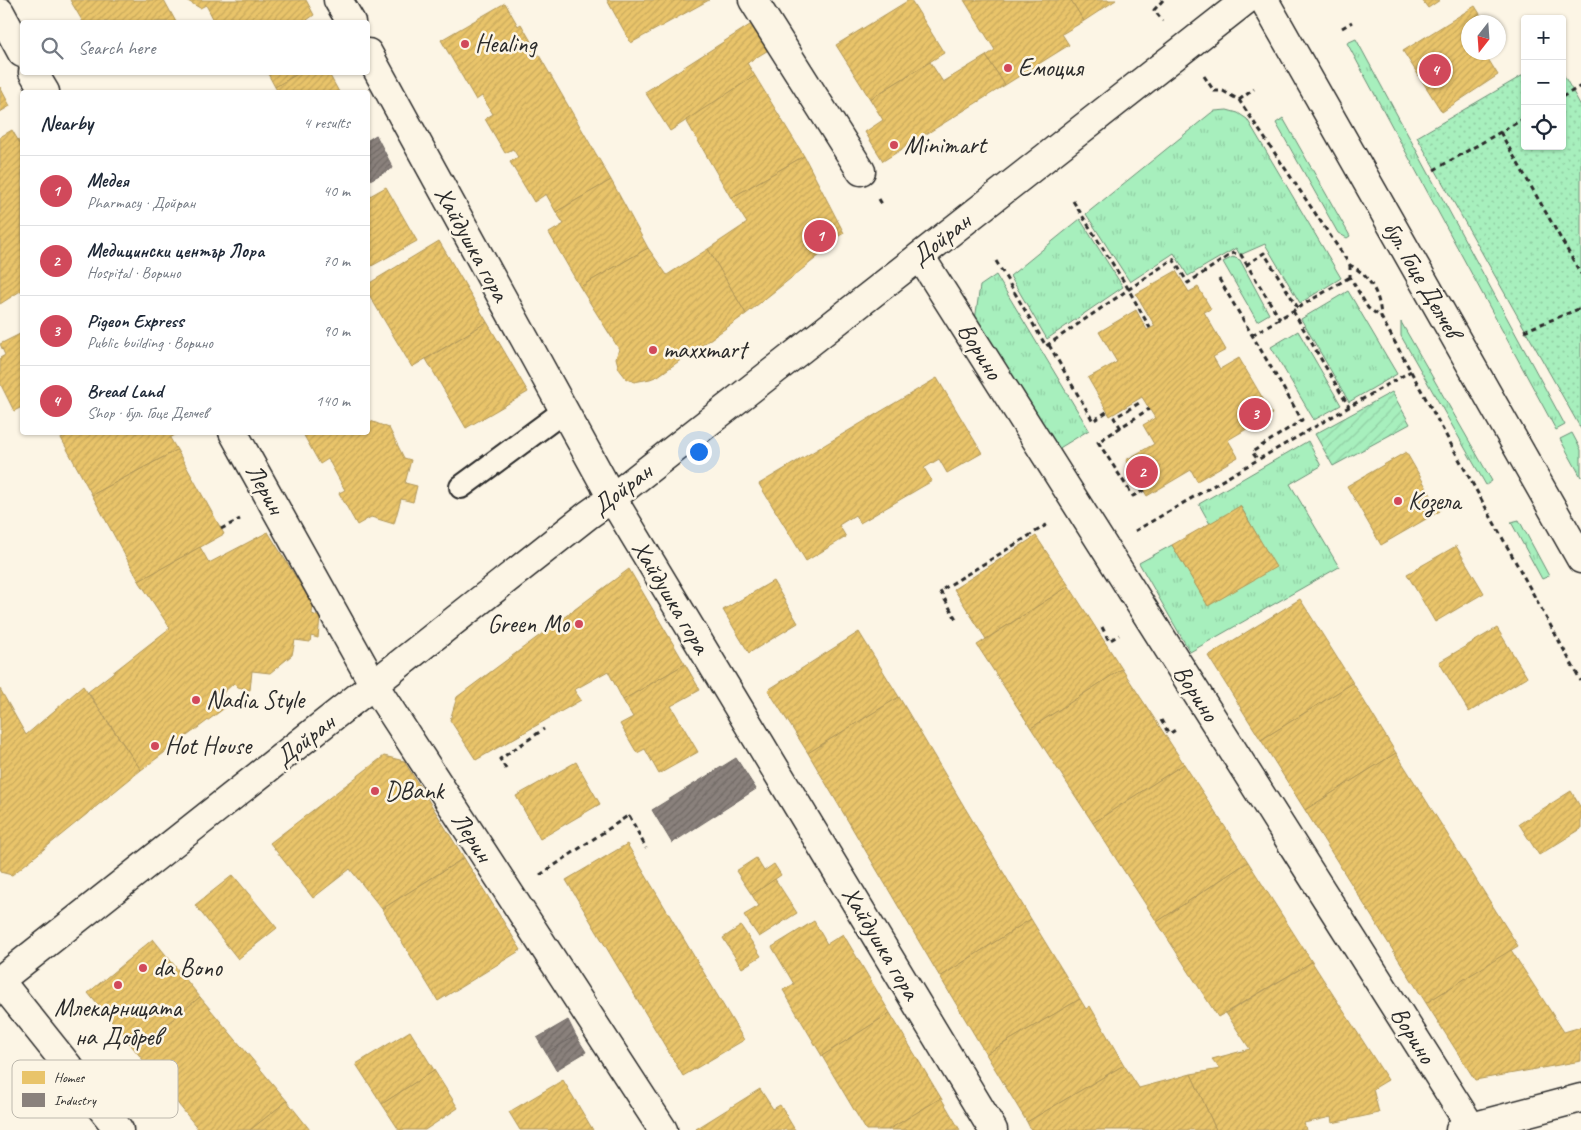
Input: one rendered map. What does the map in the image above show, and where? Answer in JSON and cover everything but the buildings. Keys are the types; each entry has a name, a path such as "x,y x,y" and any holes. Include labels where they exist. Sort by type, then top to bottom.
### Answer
{"street":[{"path":"338,0 350,20"},
{"path":"753,0 861,171"},
{"name":"Дойран","path":"0,981 580,521 612,498 1246,0"},
{"name":"бул. Гоце Делчев","path":"1264,0 1581,559"},
{"path":"0,12 20,49"},
{"name":"Хайдушка гора","path":"370,57 612,498 993,1130"},
{"path":"35,75 43,90"},
{"name":"Ворино","path":"920,256 1468,1129"},
{"name":"Лерин","path":"235,435 374,685 663,1130"},
{"path":"0,981 63,1060"},
{"path":"1468,1129 1581,1098"},
{"path":"108,1118 118,1130"}],"lane":[{"path":"461,487 564,411"}],"path":[{"path":"1160,18 1154,10 1162,0"},
{"path":"1342,28 1352,22"},
{"path":"1208,82 1214,91 1223,91 1239,100 1350,265 1360,270 1373,288 1380,304 1381,317 1581,681"},
{"path":"1566,95 1581,86"},
{"path":"1239,100 1254,90"},
{"path":"1434,170 1521,120"},
{"path":"1500,132 1581,274"},
{"path":"1074,201 1150,328"},
{"path":"1049,345 1173,259 1188,283 1233,253 1241,255 1280,319"},
{"path":"1246,265 1264,253 1298,308"},
{"path":"996,261 1046,346 1049,345 1093,421 1108,411"},
{"path":"1350,265 1350,277 1368,308 1381,317"},
{"path":"1252,336 1350,277"},
{"path":"1219,279 1302,420 1252,452 1258,460"},
{"path":"1524,331 1581,308"},
{"path":"1293,311 1349,407"},
{"path":"1105,549 1411,371"},
{"path":"1121,428 1114,418 1141,402"},
{"path":"1144,490 1133,496 1098,442 1149,409"},
{"path":"956,619 940,591 1078,505"},
{"path":"1102,627 1109,641"},
{"path":"1161,720 1169,734"},
{"path":"506,769 500,759 544,730"},
{"path":"511,895 629,814 646,848"}],"green space":[{"path":"1356,39 1565,425 1556,430 1347,43"},
{"path":"1521,76 1521,150 1566,150 1566,79 1581,106 1581,429 1417,137"},
{"path":"1227,110 1238,113 1247,119 1341,278 1300,303 1265,244 1240,255 1236,248 1188,276 1174,253 1130,282 1086,214 1211,113"},
{"path":"1283,118 1350,236 1347,238 1338,233 1276,123"},
{"path":"1080,219 1123,287 1047,339 1010,276"},
{"path":"1233,257 1240,260 1269,314 1257,321 1223,262"},
{"path":"996,275 1089,430 1058,449 975,320 980,286"},
{"path":"1348,291 1397,374 1349,402 1301,319"},
{"path":"1401,322 1492,481 1486,485 1401,336"},
{"path":"1298,331 1341,405 1314,420 1271,347"},
{"path":"1392,392 1410,424 1333,466 1315,434"},
{"path":"1572,433 1581,450 1581,477 1560,439"},
{"path":"1308,441 1321,466 1290,484 1339,567 1190,652 1139,563 1172,545 1208,605 1275,567 1241,507 1210,524 1199,504"},
{"path":"1519,520 1549,576 1542,579 1511,522"}],"place":[{"name":"Healing","path":"465,44"},
{"name":"Емоция","path":"1008,68"},
{"name":"Bread Land","path":"1435,70"},
{"name":"Minimart","path":"894,145"},
{"name":"Медея","path":"820,236"},
{"name":"maxxmart","path":"653,350"},
{"name":"Pigeon Express","path":"1255,414"},
{"name":"Медицински център Лора","path":"1142,472"},
{"name":"Козела","path":"1398,501"},
{"name":"Green Mo","path":"579,624"},
{"name":"Nadia Style","path":"196,700"},
{"name":"Hot House","path":"155,746"},
{"name":"DBank","path":"375,791"},
{"name":"da Bono","path":"143,968"},
{"name":"Млекарницата на Добрев","path":"118,985"}]}
